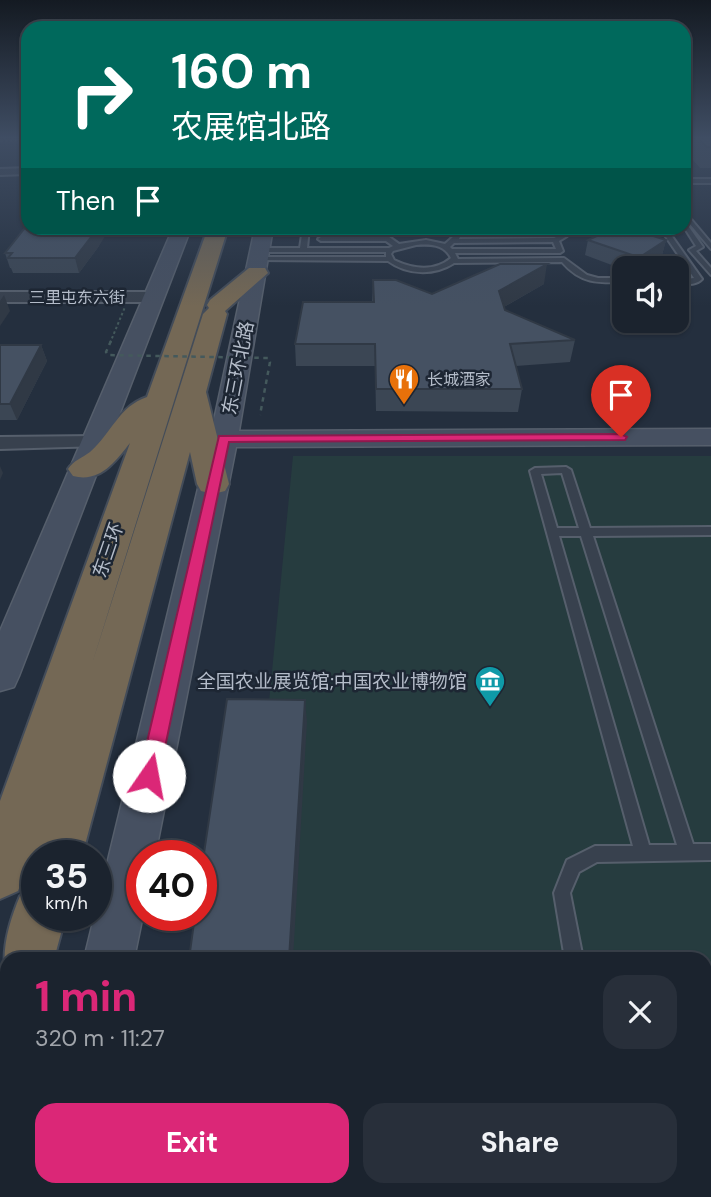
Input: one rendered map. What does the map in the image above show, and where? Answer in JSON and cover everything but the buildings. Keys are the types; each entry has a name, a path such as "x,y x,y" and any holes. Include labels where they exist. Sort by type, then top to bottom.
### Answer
{"highway":[{"name":"东三环","path":"60,840 216,235"},
{"name":"东三环","path":"0,873 175,395 219,305 236,235"},
{"path":"219,305 260,261"},
{"path":"90,455 102,458 139,411 175,395 213,484"},
{"path":"28,952 34,931"}],"street":[{"path":"0,676 179,235"},
{"name":"东三环北路","path":"111,952 224,439 263,235"},
{"name":"三里屯东六街","path":"0,297 154,296"},
{"path":"224,439 711,437"},
{"path":"0,443 90,455"}],"lane":[{"path":"691,222 711,247"},
{"path":"679,250 700,247 691,233"},
{"path":"303,250 305,235"},
{"path":"383,235 388,239 392,252 404,268 427,270 441,268 453,261 564,260 575,273 586,279 612,280"},
{"path":"449,249 459,235"},
{"path":"453,241 555,240 564,235"},
{"path":"668,235 683,256"},
{"path":"321,239 388,239"},
{"path":"260,261 392,252 422,242 449,249 560,251 555,240"},
{"path":"449,249 455,256 453,261"},
{"path":"260,261 303,250 392,252"},
{"path":"692,250 711,273"},
{"path":"689,265 698,279 689,282"},
{"path":"643,853 535,471 566,470 688,853"},
{"path":"554,532 711,531"},
{"path":"573,952 562,893 573,866 595,854 711,852"}],"path":[{"path":"125,307 106,352 108,355 268,358 270,362 260,415"}],"green space":[{"name":"全国农业展览馆;中国农业博物馆","path":"293,456 711,456 711,952 245,952"}],"place":[{"name":"长城酒家","path":"404,406"},
{"name":"全国农业展览馆;中国农业博物馆","path":"490,708"}],"route":[{"path":"149,776 224,439 621,437"}]}
